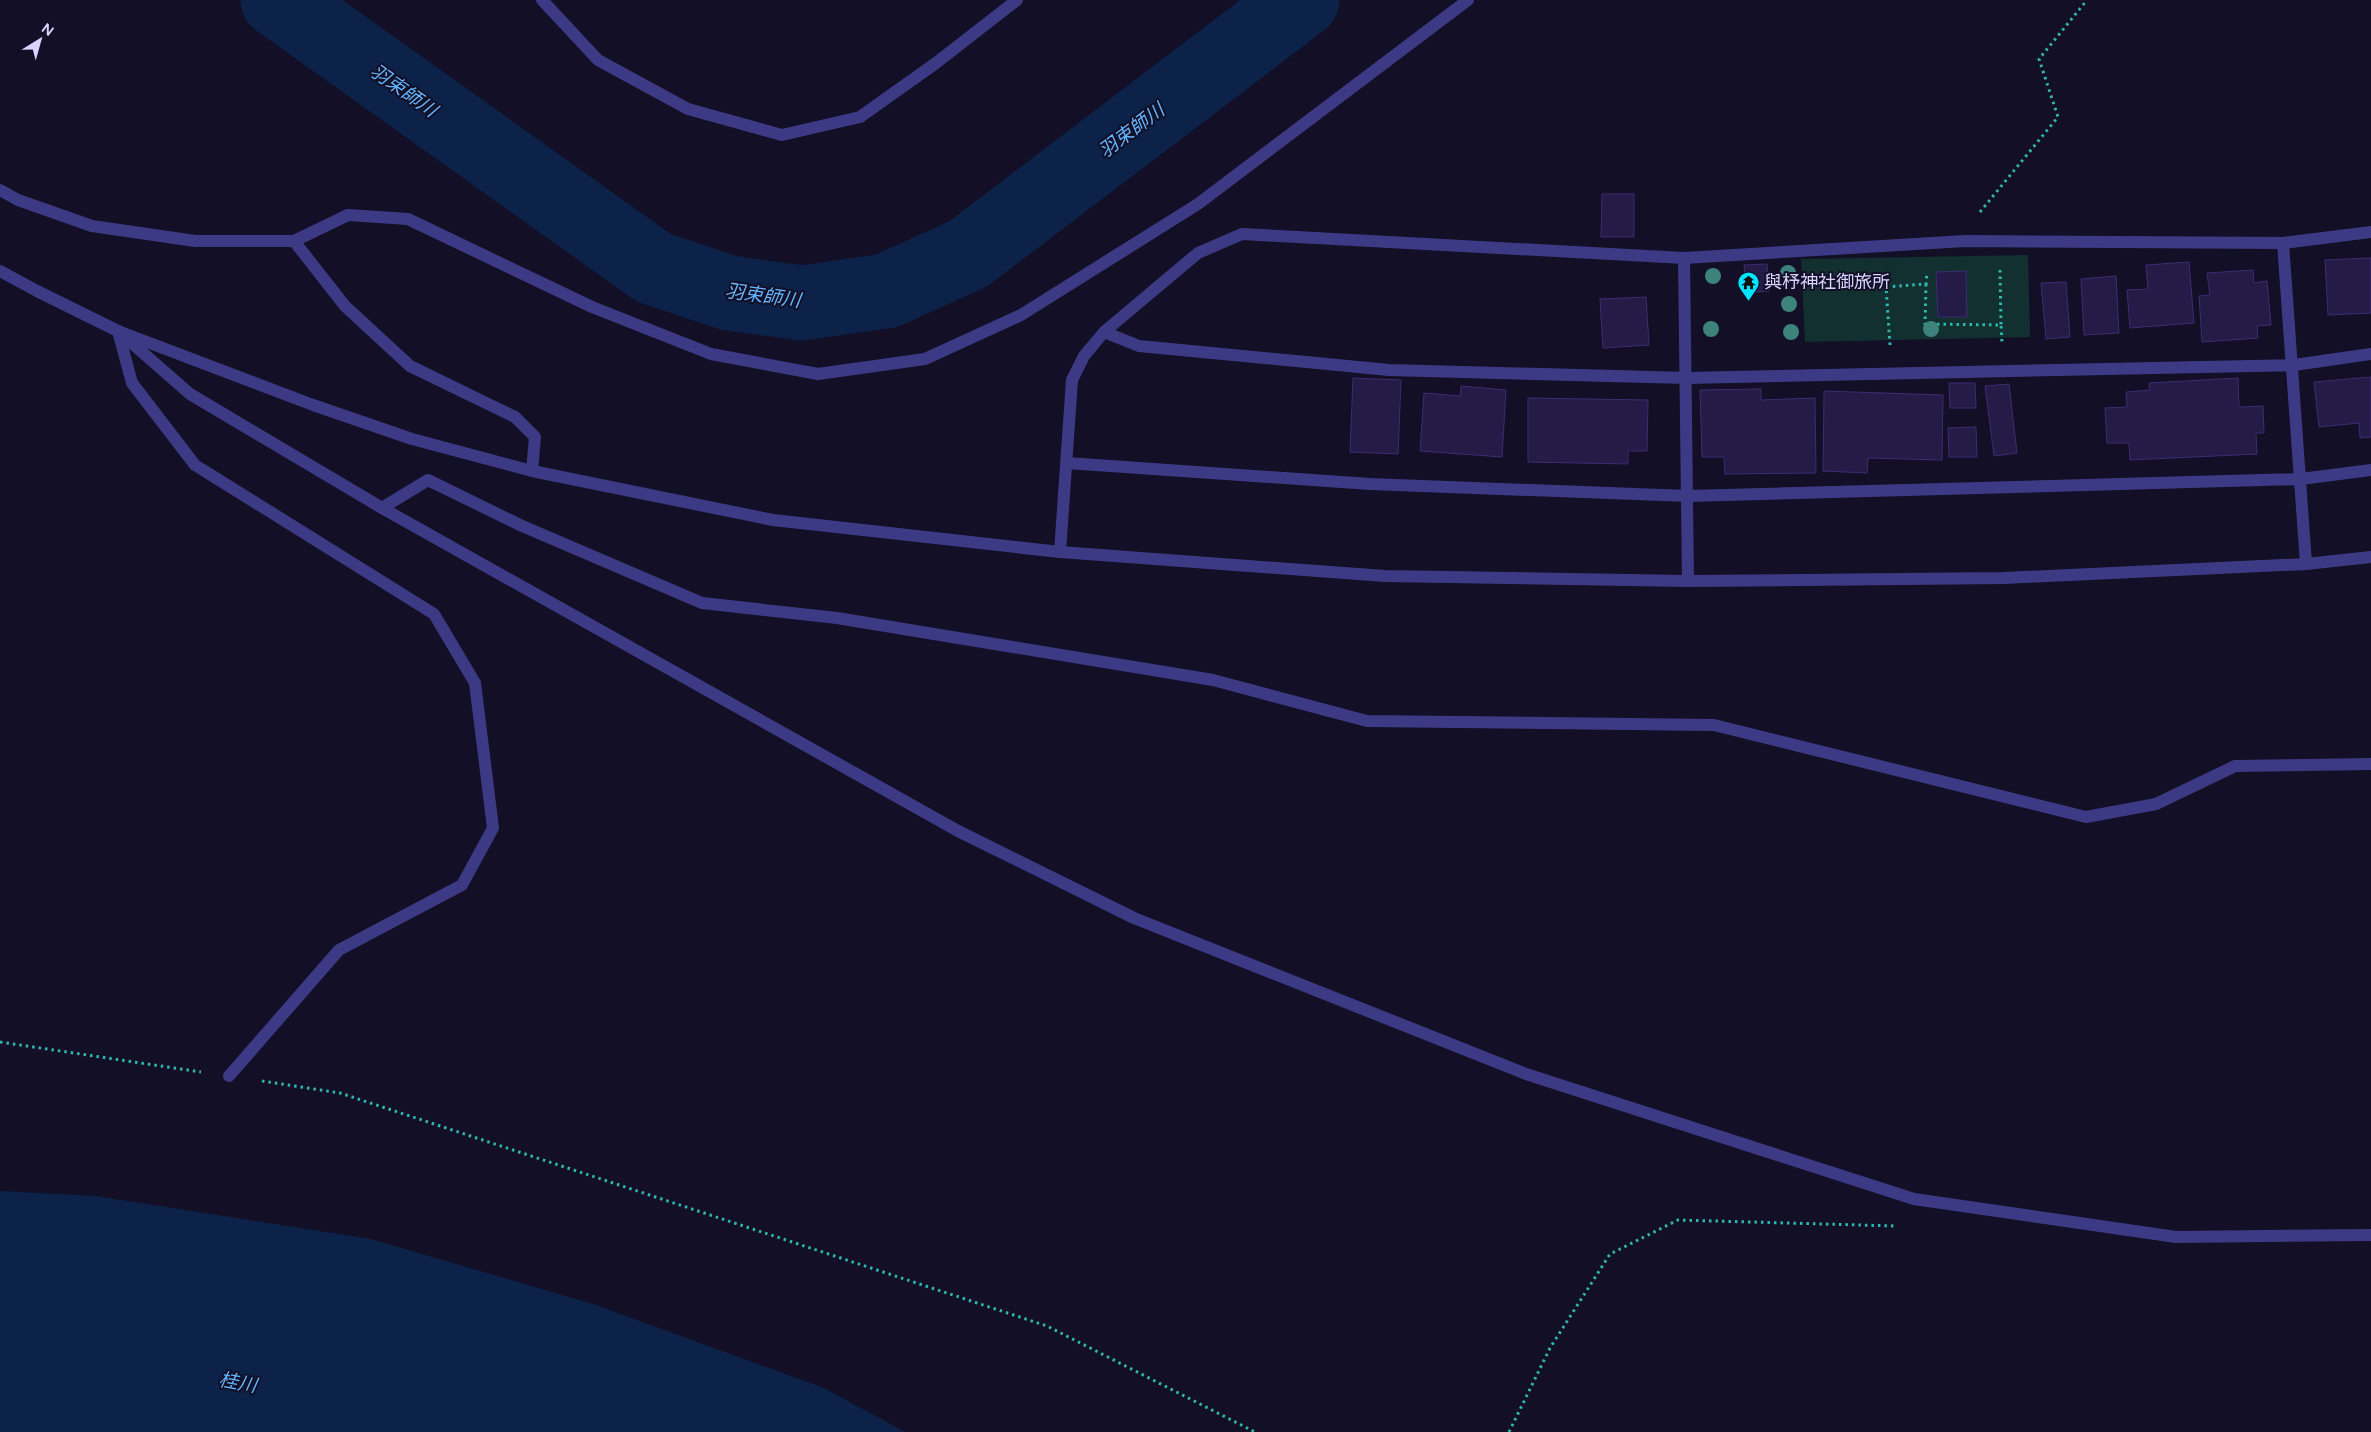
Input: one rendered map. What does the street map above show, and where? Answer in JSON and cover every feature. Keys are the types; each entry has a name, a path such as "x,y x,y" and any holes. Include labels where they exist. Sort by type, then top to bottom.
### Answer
{"street":[{"path":"542,0 598,60 688,109 782,135 860,116 936,63 1017,0"},
{"path":"0,190 18,200 92,226 195,241 294,241 348,216 408,219 592,307 711,354 818,374 925,359 1021,315 1198,204 1468,0"},
{"path":"1060,552 1072,380 1084,356 1104,332 1198,253 1242,234 1684,258 1965,242 2283,243 2371,232"},
{"path":"294,241 346,306 410,366 515,417 535,437 532,471"},
{"path":"2283,243 2294,365 2306,564"},
{"path":"1684,258 1687,378 1688,581"},
{"path":"0,271 118,331 313,405 394,433 532,471 774,520 1060,552 1385,576 1688,581 2004,578 2306,564 2371,557"},
{"path":"118,331 190,394 382,508 958,831 1134,918 1526,1074 1914,1199 2176,1237 2371,1235"},
{"path":"118,331 132,383 195,465 434,614 475,683 493,828 462,885 339,950 229,1076"},
{"path":"1104,332 1140,346 1389,370 1687,378 2294,365 2371,354"},
{"path":"1067,463 1370,484 1688,496 2301,479 2371,470"},
{"path":"382,508 428,480 520,525 702,603 837,618 1212,680 1367,721 1714,725 2086,818 2156,804 2235,766 2371,764"}],"path":[{"path":"1965,242 1980,212 2058,117 2039,58 2087,0"},
{"path":"1928,244 1925,324 2001,324"},
{"path":"2000,264 2002,371"},
{"path":"1892,373 1886,286 1926,284"},
{"path":"0,1042 340,1093 1047,1326 1255,1432"},
{"path":"1509,1432 1550,1348 1610,1254 1678,1220 1898,1226"}],"green space":[{"path":"2028,255 2030,337 1805,342 1801,259"}],"water":[{"name":"桂川","path":"0,1191 96,1196 371,1239 593,1304 824,1388 905,1432 0,1432"}],"building":[{"path":"1602,194 1634,194 1634,237 1601,237"},
{"path":"2371,258 2371,313 2328,315 2325,260"},
{"path":"2189,262 2194,323 2130,328 2127,290 2148,289 2146,265"},
{"path":"1767,264 1769,291 1746,293 1744,265"},
{"path":"2253,270 2254,283 2267,281 2271,325 2257,326 2258,338 2202,342 2199,296 2210,295 2207,273"},
{"path":"1966,271 1967,317 1938,317 1936,272"},
{"path":"2116,276 2119,333 2084,335 2081,279"},
{"path":"2066,282 2070,337 2046,339 2041,283"},
{"path":"1646,297 1649,345 1603,348 1600,299"},
{"path":"2371,377 2371,437 2360,438 2359,423 2319,427 2314,382"},
{"path":"1353,378 1401,380 1398,454 1350,452"},
{"path":"2238,378 2239,407 2263,406 2264,433 2256,433 2257,454 2130,460 2129,443 2107,443 2105,408 2127,407 2126,392 2150,390 2149,383"},
{"path":"1949,383 1975,383 1976,408 1950,408"},
{"path":"2009,384 2017,453 1994,456 1985,386"},
{"path":"1461,386 1506,390 1502,457 1420,451 1424,393 1460,396"},
{"path":"1761,389 1761,400 1815,398 1816,473 1725,474 1724,457 1702,457 1700,390"},
{"path":"1824,391 1943,395 1942,460 1868,458 1867,473 1823,471"},
{"path":"1528,398 1648,400 1647,451 1628,451 1628,464 1528,462"},
{"path":"1976,427 1977,457 1949,457 1948,428"}],"waterway":[{"name":"羽束師川","path":"278,0 654,268 729,293 802,303 886,291 968,254 1302,0"}],"place":[{"name":"與杼神社御旅所","path":"1748,301"}]}
